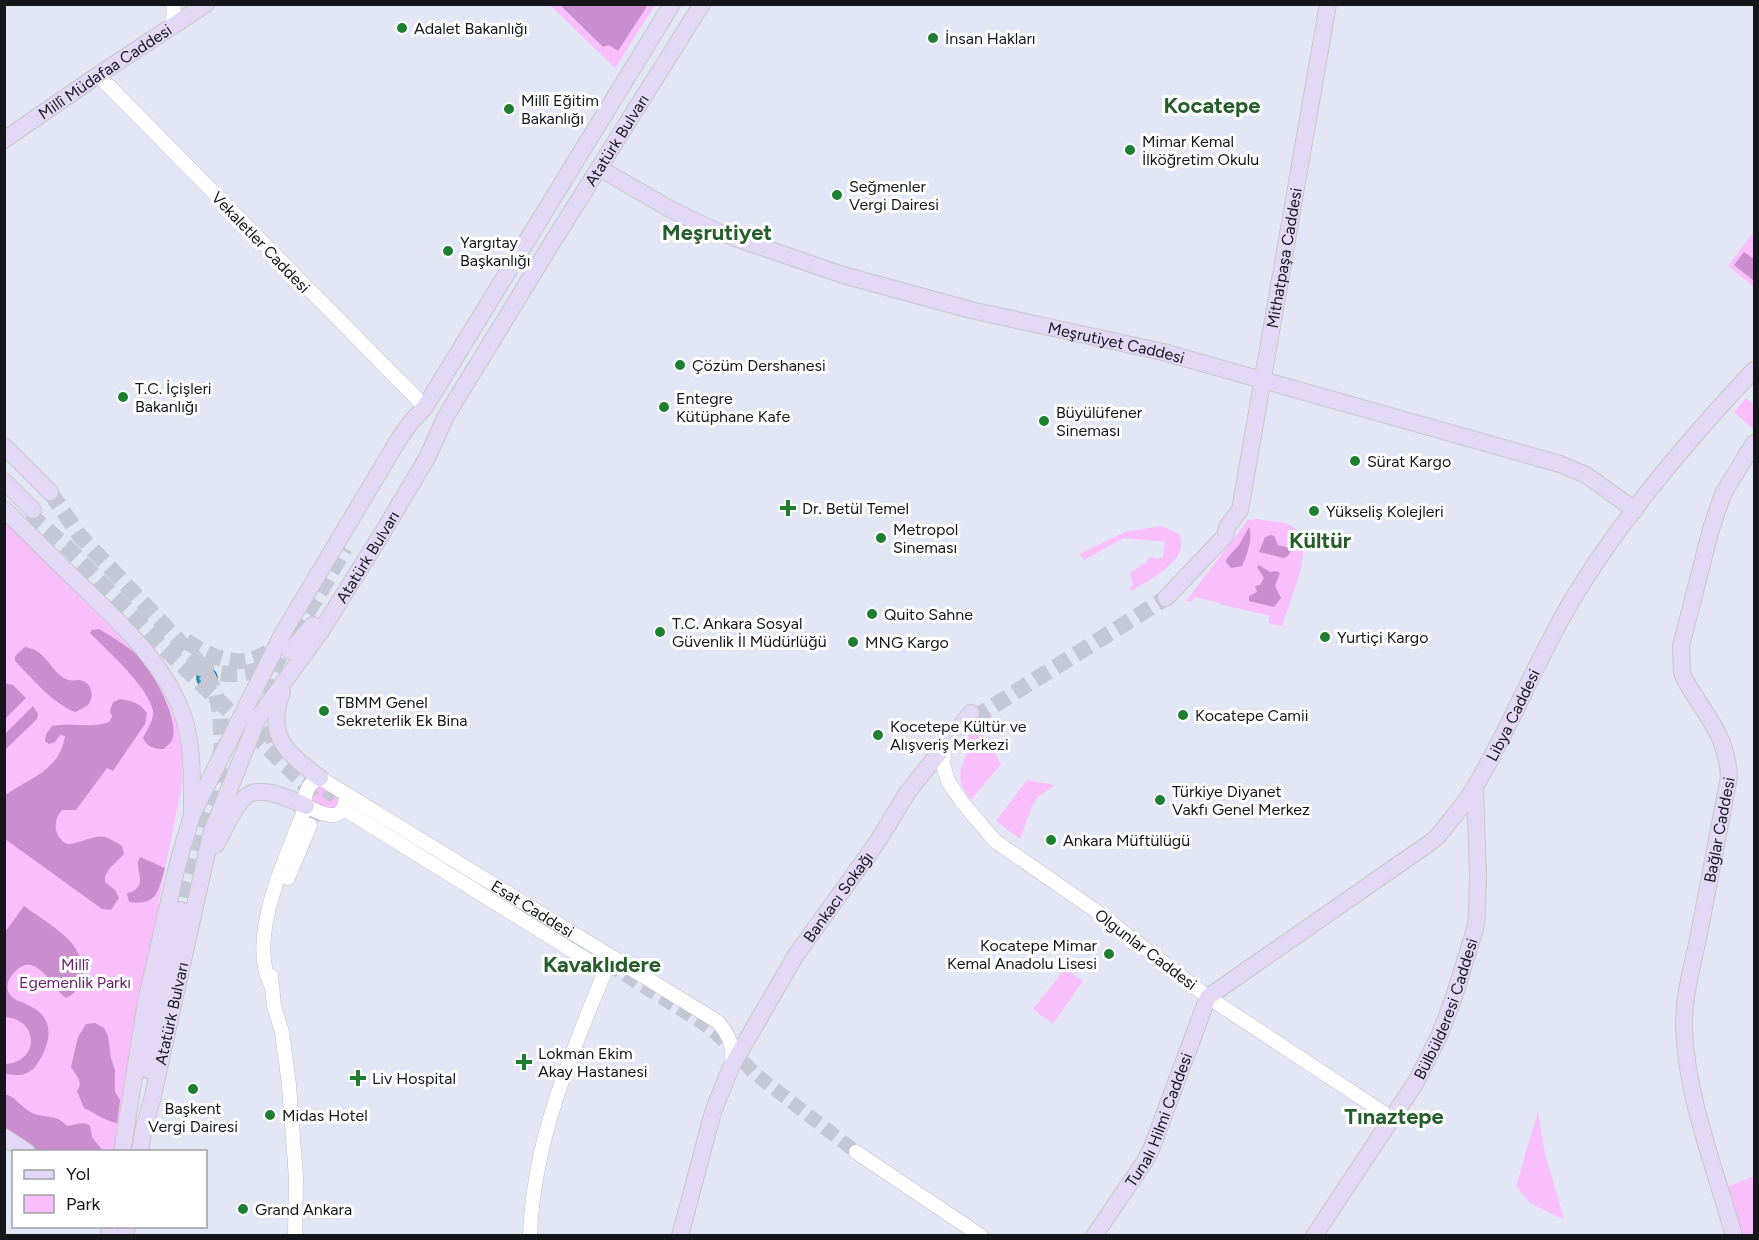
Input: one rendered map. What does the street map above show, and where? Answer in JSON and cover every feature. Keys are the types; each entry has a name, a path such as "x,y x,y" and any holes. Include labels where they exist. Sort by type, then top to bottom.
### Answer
{"main road":[{"name":"Atatürk Bulvarı","path":"122,1150 146,1002 171,891 192,815 293,615 399,439 425,407 672,4"},
{"name":"Atatürk Bulvarı","path":"140,1150 217,816 258,718 321,631 383,532 427,458 444,420 702,4"},
{"name":"Mithatpaşa Caddesi","path":"1163,597 1220,531 1227,527 1239,510 1328,4"},
{"name":"Millî Müdafaa Caddesi","path":"4,140 205,5"},
{"name":"Meşrutiyet Caddesi","path":"599,168 670,209 718,232 843,275 971,310 1163,352 1560,464 1586,475 1635,510"},
{"name":"Libya Caddesi","path":"1208,997 1431,842 1475,787 1571,602 1635,510 1693,439 1755,370"},
{"path":"345,548 407,444 425,407"},
{"path":"290,651 322,613 418,453 444,420"},
{"name":"Bağlar Caddesi","path":"1734,1236 1691,1090 1684,1027 1688,990 1728,777 1728,766 1723,743 1716,727 1685,680 1681,663 1682,646 1716,511 1728,485 1755,443"},
{"path":"4,446 39,504"},
{"path":"4,461 39,504"},
{"path":"4,481 39,504"},
{"path":"4,491 39,504"},
{"path":"4,509 141,645 171,686 183,717 188,740 192,815"},
{"path":"288,675 277,706 276,728 285,747 320,777"},
{"name":"Bankacı Sokağı","path":"731,1067 796,955 878,842 907,793 950,739 973,715"},
{"name":"Bülbülderesi Caddesi","path":"1314,1236 1393,1119 1429,1059 1440,1034 1475,929 1478,874 1475,787"},
{"path":"203,870 238,803 248,795 266,790 306,806"},
{"path":"171,891 185,887 198,896"},
{"path":"144,1128 141,1114 142,1095 181,910"},
{"name":"Tunalı Hilmi Caddesi","path":"1094,1236 1152,1148 1208,997"},
{"name":"Esat Caddesi","path":"680,1236 713,1112 731,1067"},
{"path":"4,1137 24,1150"}],"street":[{"path":"171,27 174,14 173,4"},
{"name":"Vekaletler Caddesi","path":"98,75 425,407"},
{"name":"Olgunlar Caddesi","path":"950,739 943,764 948,781 962,802 995,841 1096,911 1208,997 1393,1119"},
{"path":"271,985 266,974 263,944 271,899 306,806 307,790 314,780 320,777"},
{"name":"Esat Caddesi","path":"320,777 718,1022 733,1047 731,1067"},
{"path":"306,806 332,816 339,814 344,809 345,803 340,790"},
{"name":"Esat Caddesi","path":"344,809 605,971 551,1111 531,1201 530,1236"},
{"path":"295,1236 297,1178 282,1032 274,1006 271,985 270,943 278,902 310,825"},
{"path":"856,1152 981,1236"}],"green space":[{"path":"550,5 560,5 603,47 609,45 618,51 648,5 655,5 615,68"},
{"path":"560,5 648,5 618,51 609,45 603,47"},
{"path":"1754,231 1754,287 1728,266"},
{"path":"1744,252 1754,259 1754,281 1734,265"},
{"path":"1746,398 1754,404 1753,429 1734,412"},
{"path":"1257,519 1290,525 1303,541 1301,568 1282,626 1268,623 1270,616 1194,597 1192,602 1186,601 1248,520"},
{"name":"Millî Egemenlik Parkı","path":"4,520 151,668 176,722 182,742 182,785 158,904 160,906 122,1150 25,1150 5,1137"},
{"path":"1161,526 1179,534 1181,543 1179,552 1166,568 1131,591 1129,588 1133,586 1130,572 1146,563 1149,558 1163,557 1165,542 1124,538 1084,560 1079,554 1125,532"},
{"path":"1249,527 1250,541 1244,562 1242,566 1231,568 1226,562 1227,558 1239,545"},
{"path":"1274,536 1278,545 1291,550 1288,556 1284,558 1259,552 1265,537"},
{"path":"1259,565 1270,572 1280,573 1275,586 1281,598 1274,607 1249,601 1249,596 1257,592 1255,586 1260,585 1264,578 1257,567"},
{"path":"99,629 135,653 156,682 173,722 174,733 171,742 164,749 151,747 143,738 153,714 150,702 136,681 90,633 92,630"},
{"path":"25,647 37,651 64,678 80,680 89,685 92,692 88,705 75,712 66,708 43,690 15,661 15,656"},
{"path":"4,683 13,685 26,698 5,719"},
{"path":"120,699 128,700 144,709 147,713 145,724 113,771 107,768 76,810 62,810 56,824 59,837 67,844 101,836 122,846 124,854 105,876 105,882 115,890 119,898 111,910 102,909 5,839 4,796 42,772 57,758 65,736 60,735 55,742 49,744 45,741 46,734 52,726 94,725 109,722 112,717 110,711 113,702"},
{"path":"33,706 38,714 37,719 5,750 5,734"},
{"path":"978,726 1001,764 971,800 961,782 960,771 968,752 964,747 964,740"},
{"path":"314,780 340,790 344,809 316,811 307,790"},
{"path":"1027,780 1055,785 1038,797 1032,806 1020,839 996,821"},
{"path":"140,857 165,868 158,890 151,899 139,903 129,902 127,894 135,890 140,883 138,861"},
{"name":"Millî Egemenlik Parkı","path":"24,906 57,929 73,945 82,961 83,978 75,992 66,998 35,967 28,965 21,967 12,976 8,982 8,991 14,999 30,1006 44,1017 48,1032 48,1040 42,1056 34,1068 27,1073 14,1075 5,1073 5,1064 25,1056 31,1040 24,1025 5,1017 5,932"},
{"path":"1065,969 1083,981 1053,1024 1033,1009"},
{"path":"95,1023 104,1028 108,1036 115,1070 115,1092 120,1100 117,1123 84,1108 77,1091 80,1085 71,1067 78,1037 86,1024"},
{"path":"4,1094 12,1097 32,1113 54,1118 67,1126 83,1123 90,1125 92,1137 102,1150 36,1150 5,1129"},
{"path":"1538,1111 1545,1154 1564,1218 1530,1203 1516,1186"},
{"path":"1754,1176 1754,1235 1734,1235 1722,1189"}],"water":[{"path":"207,668 214,671 217,678 214,685 207,688 200,685 197,678 200,671"}],"tunnel":[{"path":"50,492 80,536 195,658 216,694 222,744 216,794 192,866 181,910"},
{"path":"29,514 69,549 161,645 302,781 312,801 311,824"},
{"path":"186,641 202,651 233,661 253,659 271,651 287,638 301,621 345,548"},
{"path":"974,718 1166,598"},
{"path":"274,741 268,720 267,698 271,677 280,656"},
{"path":"198,667 217,673 236,674 256,671 274,662"},
{"path":"306,776 335,796"},
{"path":"518,909 703,1023 720,1037 754,1073 856,1152"}],"place":[{"name":"Adalet Bakanlığı","path":"402,28"},
{"name":"İnsan Hakları","path":"933,38"},
{"name":"Millî Eğitim Bakanlığı","path":"509,109"},
{"name":"Mimar Kemal İlköğretim Okulu","path":"1130,150"},
{"name":"Seğmenler Vergi Dairesi","path":"837,195"},
{"name":"Yargıtay Başkanlığı","path":"448,251"},
{"name":"Çözüm Dershanesi","path":"680,365"},
{"name":"T.C. İçişleri Bakanlığı","path":"123,397"},
{"name":"Entegre Kütüphane Kafe","path":"664,407"},
{"name":"Büyülüfener Sineması","path":"1044,421"},
{"name":"Sürat Kargo","path":"1355,461"},
{"name":"Dr. Betül Temel","path":"788,508"},
{"name":"Yükseliş Kolejleri","path":"1314,511"},
{"name":"Metropol Sineması","path":"881,538"},
{"name":"Quito Sahne","path":"872,614"},
{"name":"T.C. Ankara Sosyal Güvenlik İl Müdürlüğü","path":"660,632"},
{"name":"Yurtiçi Kargo","path":"1325,637"},
{"name":"MNG Kargo","path":"853,642"},
{"name":"TBMM Genel Sekreterlik Ek Bina","path":"324,711"},
{"name":"Kocatepe Camii","path":"1183,715"},
{"name":"Kocetepe Kültür ve Alışveriş Merkezi","path":"878,735"},
{"name":"Türkiye Diyanet Vakfı Genel Merkez","path":"1160,800"},
{"name":"Ankara Müftülügü","path":"1051,840"},
{"name":"Kocatepe Mimar Kemal Anadolu Lisesi","path":"1109,954"},
{"name":"Lokman Ekim Akay Hastanesi","path":"524,1062"},
{"name":"Liv Hospital","path":"358,1078"},
{"name":"Başkent Vergi Dairesi","path":"193,1089"},
{"name":"Midas Hotel","path":"270,1115"},
{"name":"Grand Ankara","path":"243,1209"}],"district":[{"name":"Kocatepe","path":"1212,105"},
{"name":"Meşrutiyet","path":"717,232"},
{"name":"Kültür","path":"1320,540"},
{"name":"Kavaklıdere","path":"602,964"},
{"name":"Tınaztepe","path":"1394,1116"}]}
